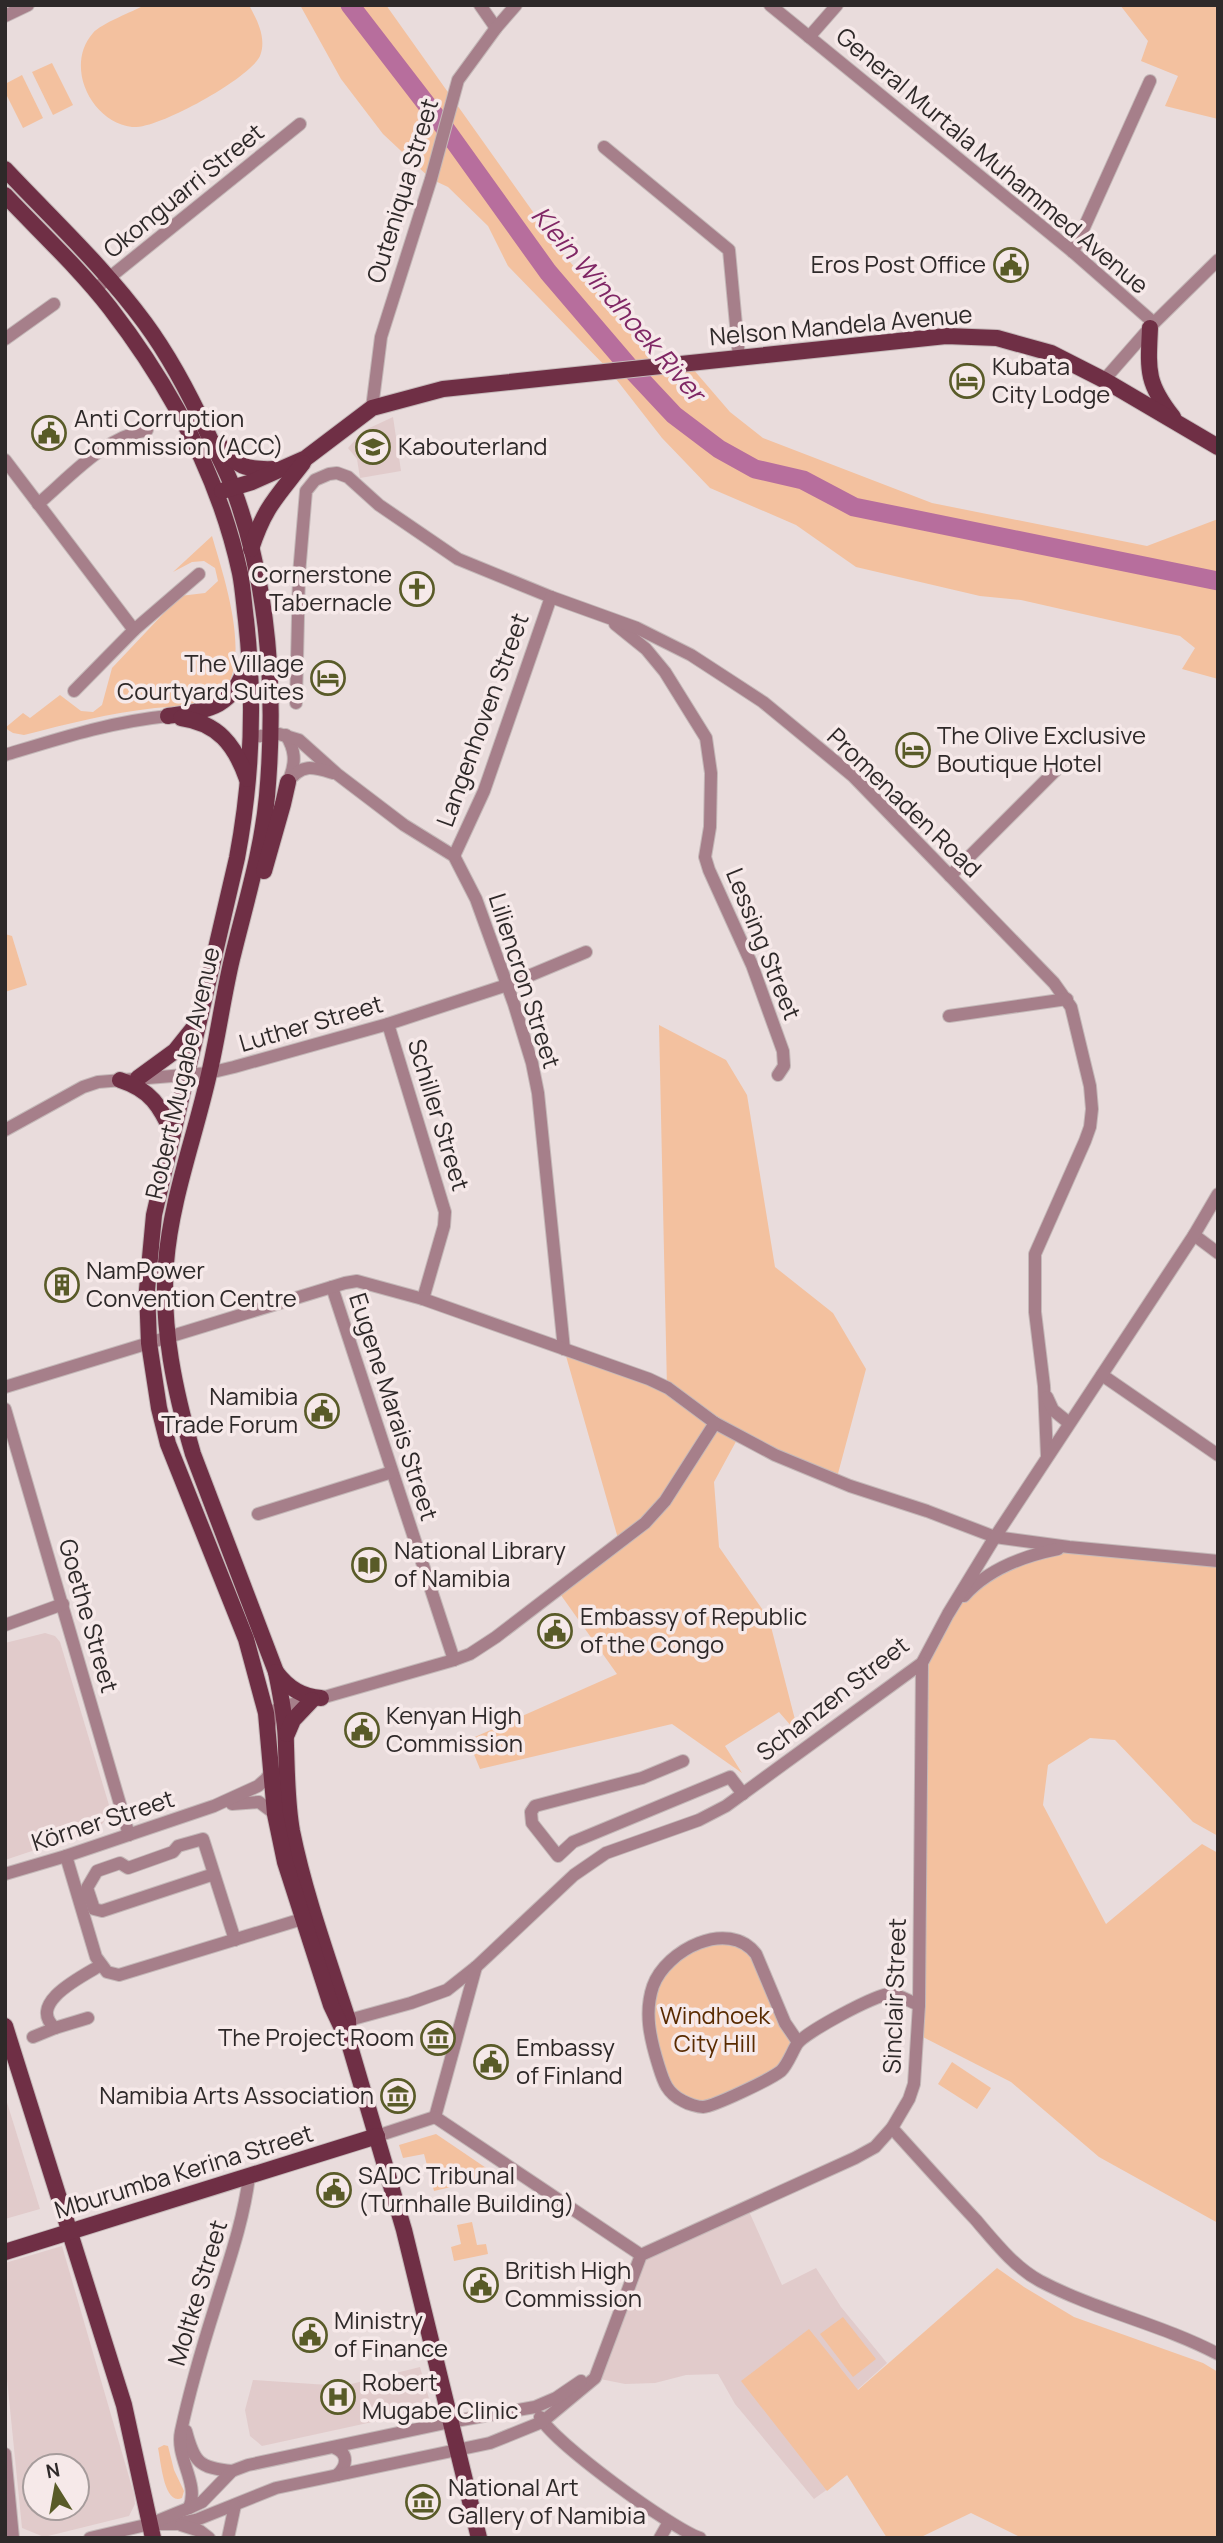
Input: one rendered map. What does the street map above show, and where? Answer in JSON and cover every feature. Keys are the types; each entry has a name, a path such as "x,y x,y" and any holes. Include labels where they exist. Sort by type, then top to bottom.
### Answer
{"main road":[{"name":"Robert Mugabe Avenue","path":"5,169 109,278 163,349 197,410 233,488 251,549 266,627 278,735 259,847 209,1073 178,1195 166,1262 167,1337 183,1419 193,1454 276,1672 283,1706 292,1831 309,1917"},
{"name":"Robert Mugabe Avenue","path":"5,195 94,290 136,343 164,387 215,492 240,575 249,649 249,785 237,858 154,1215 147,1290 149,1343 159,1408 168,1444 246,1639 258,1681 269,1731 275,1814 285,1862 309,1917 343,2022 404,2230 479,2538"},
{"path":"1152,326 1149,368 1152,383 1156,396 1178,424"},
{"name":"Nelson Mandela Avenue","path":"215,492 285,469 306,458 372,408 443,388 946,336 998,338 1030,345 1104,380 1218,447"},
{"path":"197,410 229,459 241,466 261,470 285,469"},
{"path":"251,549 260,520 272,499 306,458"},
{"path":"168,716 217,706 229,698 240,683 249,649"},
{"path":"168,716 199,720 224,738 240,761 249,785"},
{"path":"225,991 236,976 249,919 288,782"},
{"path":"138,1078 175,1051 200,1020"},
{"path":"120,1080 147,1094 161,1108 173,1134"},
{"path":"276,1672 299,1692 317,1700"},
{"path":"286,1744 288,1727 303,1708 317,1700"},
{"path":"5,2026 124,2405 151,2531"},
{"name":"Mburumba Kerina Street","path":"5,2252 377,2136"}],"street":[{"path":"5,16 28,5"},
{"path":"480,5 496,28"},
{"name":"Outeniqua Street","path":"372,408 381,337 431,179 452,98 466,66 516,5"},
{"name":"General Murtala Muhammed Avenue","path":"770,5 1073,252 1152,326"},
{"path":"808,37 836,5"},
{"path":"1073,252 1150,81"},
{"name":"Okonguarri Street","path":"94,290 300,124"},
{"path":"604,147 729,250 739,357"},
{"path":"1104,380 1152,326 1218,260"},
{"path":"5,339 54,304"},
{"path":"38,503 107,445 121,436 146,430"},
{"path":"5,460 134,630"},
{"name":"Promenaden Road","path":"296,703 299,575 306,491 315,480 337,473 348,477 379,505 458,559 551,597 638,628 691,655 763,702 843,767 1067,999 1085,1062 1092,1109 1085,1141 1035,1254 1035,1312 1044,1386 1047,1457"},
{"path":"74,691 134,630 199,574"},
{"name":"Langenhoven Street","path":"454,856 484,791 551,597"},
{"name":"Lessing Street","path":"604,615 646,649 685,702 706,738 711,773 710,827 705,857 752,965 783,1051 784,1066 778,1075"},
{"path":"6,752 126,720 168,716"},
{"path":"251,737 278,735 299,740 337,774 404,825 454,856"},
{"path":"278,735 292,745 295,758 288,782"},
{"path":"950,876 1060,766"},
{"path":"288,782 295,772 310,768 337,774"},
{"name":"Liliencron Street","path":"454,856 476,899 507,985 526,1042 538,1093 564,1349"},
{"name":"Luther Street","path":"5,1130 83,1087 138,1078 209,1073 388,1024 507,985 586,952"},
{"path":"948,1016 1067,999"},
{"name":"Schiller Street","path":"388,1024 445,1212 444,1226 423,1299"},
{"name":"Schanzen Street","path":"343,2022 447,1990 575,1875 606,1853 699,1820 743,1794 922,1663 995,1537 1194,1235 1218,1194"},
{"path":"1194,1235 1218,1253"},
{"path":"5,1387 357,1281 423,1299 667,1388 715,1423 775,1455 844,1484 995,1537 1218,1561"},
{"name":"Eugene Marais Street","path":"332,1287 454,1660"},
{"path":"1102,1375 1218,1455"},
{"name":"Promenaden Road","path":"1044,1386 1053,1410 1069,1423"},
{"name":"Goethe Street","path":"5,1409 129,1835"},
{"path":"269,1731 275,1710 283,1706 317,1700 454,1660 470,1654 496,1637 645,1523 665,1502 715,1423"},
{"path":"258,1514 392,1472"},
{"path":"948,1614 969,1591 1003,1566 1030,1555 1069,1547"},
{"path":"5,1625 63,1605"},
{"name":"Sinclair Street","path":"641,2255 875,2147 892,2128 909,2099 914,2084 919,2006 922,1663"},
{"path":"575,1875 532,1823 532,1809 642,1778 683,1761"},
{"name":"Körner Street","path":"5,1874 214,1806 258,1786 266,1780 272,1769"},
{"path":"558,1856 573,1842 730,1777 735,1780 743,1794"},
{"name":"Körner Street","path":"214,1806 258,1802 275,1814"},
{"path":"214,1874 103,1911 94,1909 88,1888 97,1871 120,1863 128,1868 173,1852 178,1846 203,1839 235,1940"},
{"path":"66,1856 96,1957 104,1968 119,1975 309,1917"},
{"path":"798,2042 785,2023 755,1954 750,1946 740,1941 729,1937 716,1937 695,1946 666,1965 654,1983 649,2006 649,2034 667,2091 684,2102 704,2107 760,2083 782,2070 798,2042 871,1998 891,1993 919,2006"},
{"path":"435,2117 475,1967"},
{"path":"55,2028 51,2026 46,2013 49,2004 63,1988 104,1968"},
{"path":"33,2037 88,2018"},
{"path":"377,2136 435,2117"},
{"path":"90,2538 151,2531 196,2520 276,2488 490,2443 542,2422 596,2378 596,2371 641,2255 435,2117"},
{"path":"892,2128 993,2239 1019,2266 1039,2281 1183,2336 1218,2354"},
{"name":"Moltke Street","path":"189,2508 193,2492 185,2471 180,2436 194,2376 240,2229 249,2178"},
{"path":"183,2421 197,2461 203,2466 232,2471 271,2459 535,2407 556,2398 596,2371"},
{"path":"535,2407 542,2422 577,2454 669,2522 696,2537"},
{"path":"335,2448 344,2454 346,2462 344,2469 337,2475"},
{"path":"5,2454 13,2538"},
{"path":"151,2531 202,2502 232,2471"},
{"path":"228,2538 235,2505"},
{"path":"660,2538 669,2522"},
{"path":"176,2524 200,2531 209,2538"}],"shaded area":[{"name":"Kabouterland","path":"393,417 401,471 360,478 357,459 348,448 363,431"},
{"path":"45,1633 55,1636 60,1642 109,1805 108,1812 103,1823 92,1831 5,1860 5,1643"},
{"path":"5,2096 40,2209 5,2219"},
{"path":"747,2207 782,2285 816,2268 841,2307 887,2363 857,2390 847,2475 814,2499 735,2404 718,2374 686,2375 655,2383 625,2384 595,2378 641,2255"},
{"path":"62,2246 134,2494 135,2504 129,2516 44,2537 22,2528 21,2522 91,2522 91,2452 21,2452 21,2518 5,2359 5,2263"},
{"name":"Robert Mugabe Clinic","path":"420,2367 432,2409 262,2446 250,2436 245,2410 253,2380 343,2386"}],"green space":[{"path":"145,5 249,5 262,36 260,56 239,77 181,112 144,126 132,127 117,123 94,104 86,90 81,61 85,46 97,29"},
{"path":"300,5 386,5 563,254 661,365 687,362 730,412 763,438 932,503 1147,546 1218,519 1218,679 1182,669 1195,648 1180,636 1021,600 980,596 856,567 796,525 710,488 662,438 609,370 508,266 488,226 448,187 431,179 383,134 341,79"},
{"path":"1120,5 1218,5 1218,119 1165,106 1178,76 1141,61 1148,41"},
{"path":"52,63 73,105 53,115 32,72"},
{"path":"22,75 43,118 23,128 5,92 5,84"},
{"path":"212,536 234,624 236,648 233,670 226,688 212,700 198,705 122,713 24,735 5,728 23,713 30,718 60,695 81,711 93,712 102,705 112,668 180,596 205,593 218,581 215,568 204,561 192,562 173,572"},
{"path":"5,934 12,936 27,985 5,992"},
{"path":"659,1025 726,1060 747,1095 775,1267 833,1313 866,1369 836,1481 739,1436 714,1482 719,1547 769,1619 799,1735 779,1712 725,1746 742,1773 672,1724 480,1769 468,1740 617,1674 558,1591 619,1542 564,1349 667,1388"},
{"path":"1069,1547 1218,1561 1218,1836 1193,1822 1115,1740 1090,1738 1048,1765 1043,1805 1106,1924 1202,1844 1218,1853 1218,2223 1099,2157 1011,2082 917,2034 922,1663 948,1614 1003,1566"},
{"name":"Windhoek City Hill","path":"716,1937 749,1946 798,2042 782,2070 704,2107 667,2091 648,2014 666,1965"},
{"path":"952,2062 991,2088 977,2109 938,2084"},
{"path":"436,2134 498,2176 434,2191 424,2154 403,2158 399,2145"},
{"path":"472,2222 477,2245 486,2244 488,2254 454,2261 451,2247 461,2244 457,2225"},
{"path":"997,2268 1074,2317 1203,2363 1218,2372 1218,2538 1022,2538 971,2513 919,2538 887,2538 847,2475 827,2491 741,2381 809,2329 858,2390"},
{"path":"843,2317 876,2359 853,2377 820,2334"},
{"path":"168,2446 174,2470 184,2491 182,2498 171,2496 164,2481 158,2448"}],"waterway":[{"name":"Klein Windhoek River","path":"350,5 444,127 548,272 674,415 719,449 755,469 803,480 854,507 1218,581"}],"place":[{"name":"Eros Post Office","path":"1011,265"},
{"name":"Kubata City Lodge","path":"967,381"},
{"name":"Anti Corruption Commission (ACC)","path":"49,433"},
{"name":"Kabouterland","path":"373,447"},
{"name":"Cornerstone Tabernacle","path":"417,589"},
{"name":"The Village Courtyard Suites","path":"328,678"},
{"name":"The Olive Exclusive Boutique Hotel","path":"913,750"},
{"name":"NamPower Convention Centre","path":"62,1285"},
{"name":"Namibia Trade Forum","path":"322,1411"},
{"name":"National Library of Namibia","path":"369,1565"},
{"name":"Embassy of Republic of the Congo","path":"555,1631"},
{"name":"Kenyan High Commission","path":"362,1730"},
{"name":"The Project Room","path":"438,2038"},
{"name":"Embassy of Finland","path":"491,2062"},
{"name":"Namibia Arts Association","path":"398,2096"},
{"name":"SADC Tribunal (Turnhalle Building)","path":"334,2190"},
{"name":"British High Commission","path":"481,2285"},
{"name":"Ministry of Finance","path":"310,2335"},
{"name":"Robert Mugabe Clinic","path":"338,2397"},
{"name":"National Art Gallery of Namibia","path":"423,2502"}]}
